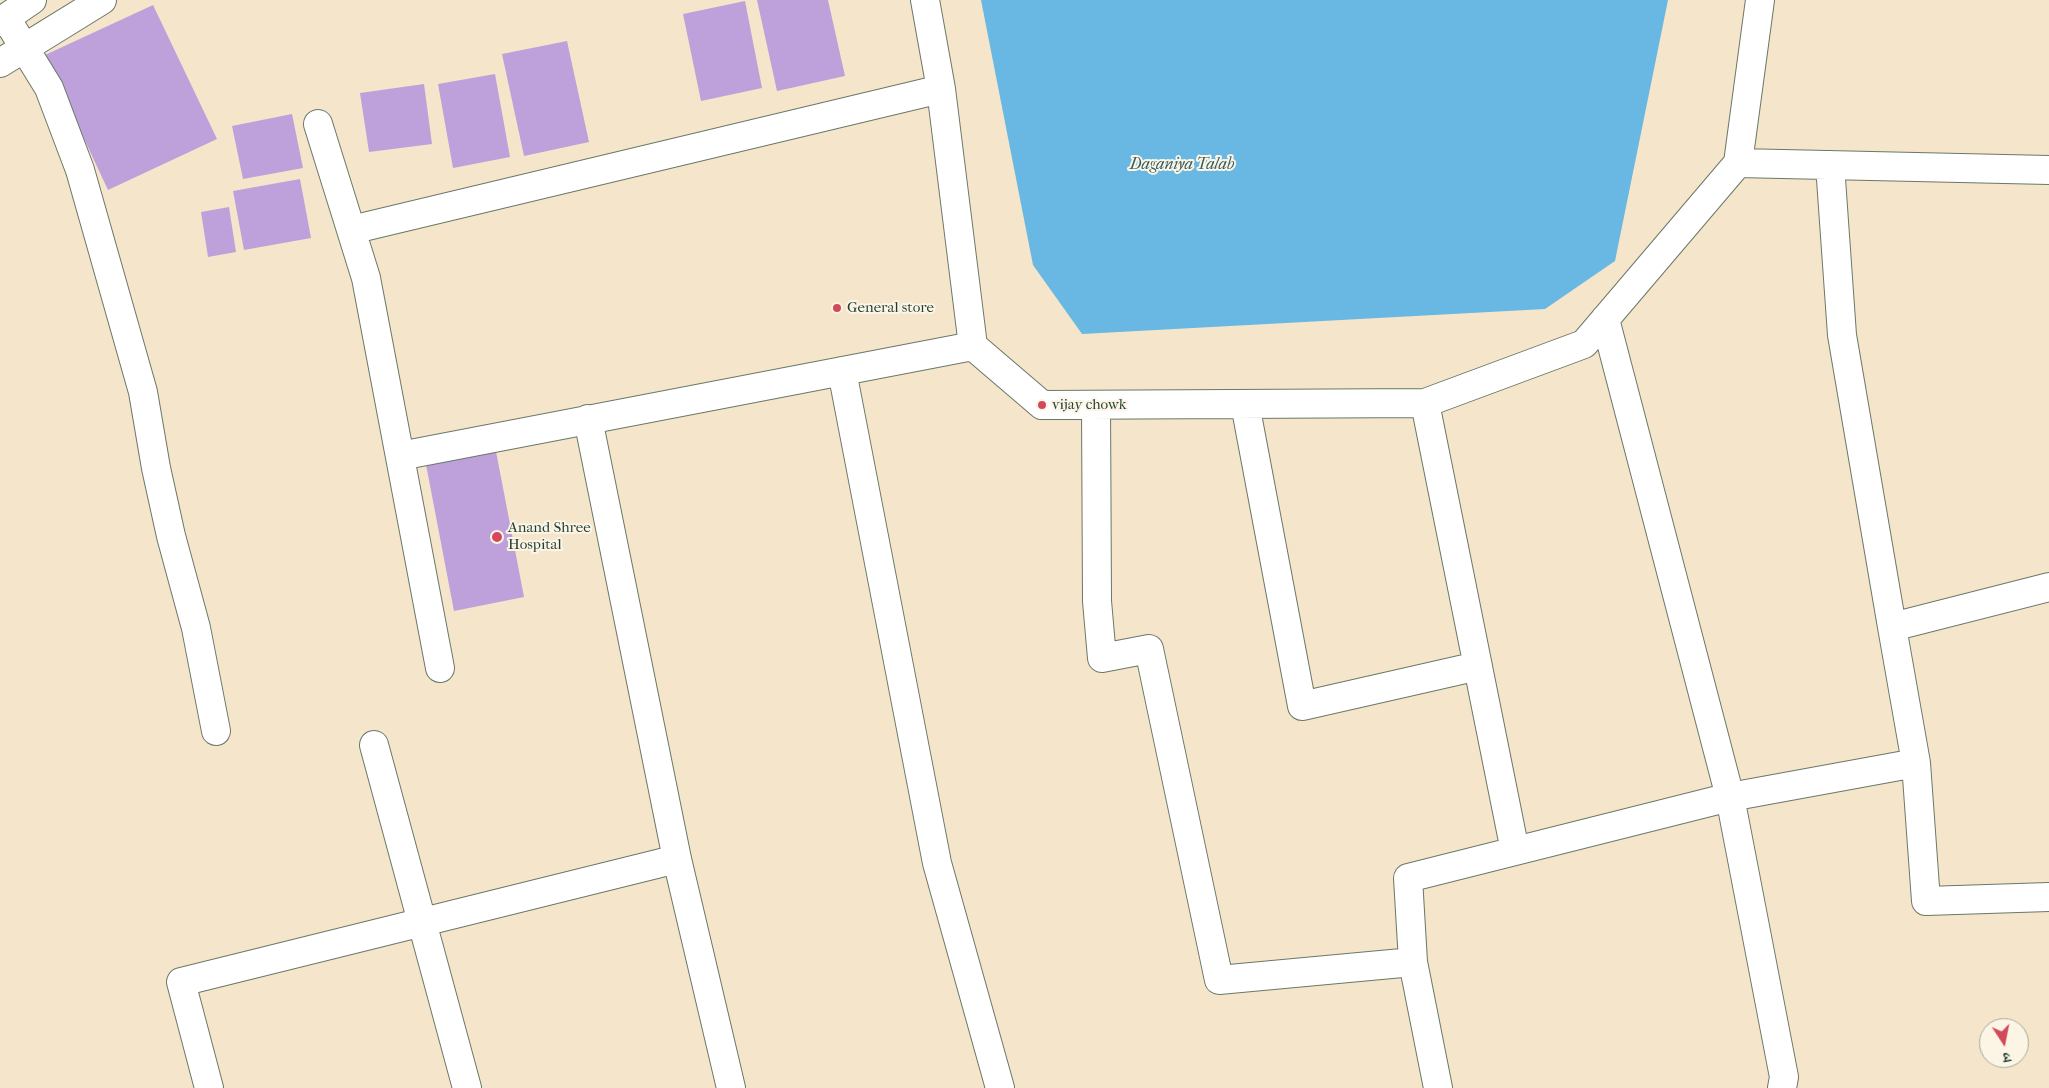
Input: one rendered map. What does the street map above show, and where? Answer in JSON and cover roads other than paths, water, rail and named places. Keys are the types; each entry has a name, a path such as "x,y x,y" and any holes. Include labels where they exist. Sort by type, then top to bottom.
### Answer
{"street":[{"path":"32,0 3,20 49,88 80,170 143,392 156,468 196,628 216,731"},
{"path":"0,63 102,0"},
{"path":"925,0 941,88 973,346 1042,405 1425,403 1584,344 1738,163 1760,0"},
{"path":"351,230 941,88"},
{"path":"318,124 366,278 440,668"},
{"path":"1738,163 2049,170"},
{"path":"1830,165 1842,335 1916,763 1926,901 2049,897"},
{"path":"1605,319 1730,797 1784,1077 1782,1088"},
{"path":"400,456 973,346"},
{"path":"842,371 937,863 1000,1088"},
{"path":"1425,403 1515,851"},
{"path":"1245,404 1302,706 1478,666"},
{"path":"1096,405 1097,601 1102,658 1149,649 1220,980 1413,962"},
{"path":"588,419 677,859 731,1088"},
{"path":"1892,627 2049,587"},
{"path":"374,745 467,1088"},
{"path":"1438,1088 1413,962 1408,878 1730,797 1916,763"},
{"path":"209,1088 181,982 677,859"}],"water":[{"name":"Daganiya Talab","path":"981,0 1668,0 1615,261 1545,309 1082,334 1033,265"}],"place":[{"name":"General store","path":"837,308"},
{"name":"vijay chowk","path":"1042,405"},
{"name":"Anand Shree Hospital","path":"497,537"}]}
